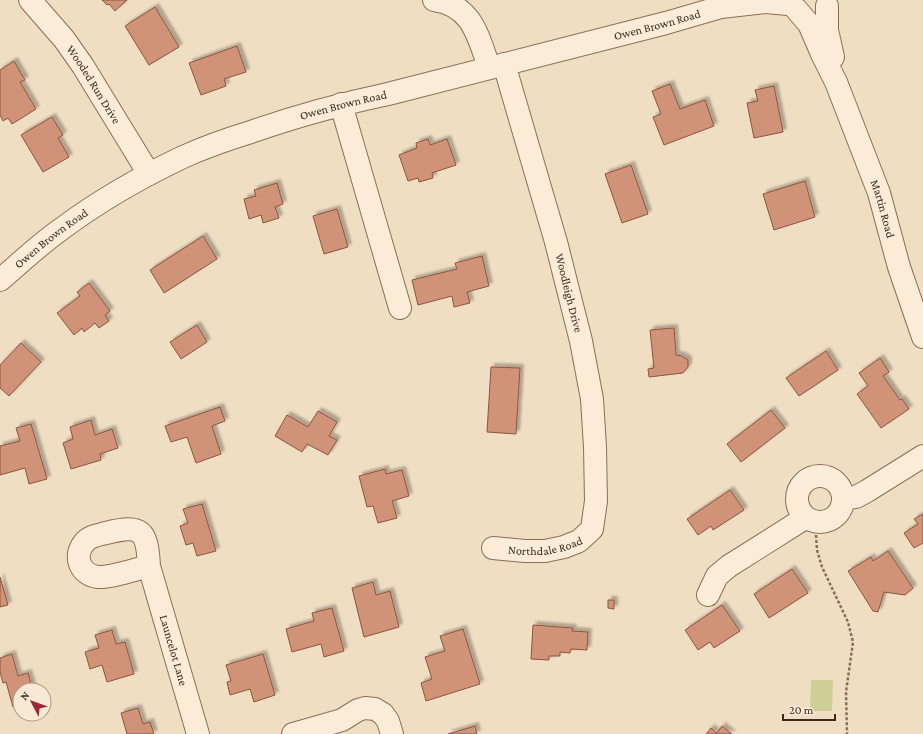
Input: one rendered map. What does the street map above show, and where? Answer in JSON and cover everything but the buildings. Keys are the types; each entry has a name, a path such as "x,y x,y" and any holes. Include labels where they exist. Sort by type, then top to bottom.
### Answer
{"street":[{"name":"Wooded Run Drive","path":"30,0 64,39 83,66 149,174"},
{"name":"Woodleigh Drive","path":"434,0 444,1 454,6 470,21 496,66 556,242 581,341 592,399 596,501 592,529"},
{"name":"Owen Brown Road","path":"0,280 61,229 97,205 149,174 184,157 223,141 273,124 342,104 388,94 666,23 727,3 766,2 789,4 803,12 819,10 830,3"},
{"name":"Martin Road","path":"830,3 827,30 832,48 836,82"},
{"name":"Martin Road","path":"789,4 809,24 836,82 879,193 899,267 923,338"},
{"path":"342,104 400,308"},
{"path":"843,499 856,497 923,456"},
{"path":"820,476 831,478 837,483 842,490 843,499 842,507 838,515 824,523 810,520 800,513 796,498 798,489 803,482 812,477 820,476"},
{"path":"708,595 717,576 729,566 810,520"},
{"name":"Northdale Road","path":"493,548 545,551 564,547 578,541 592,529"},
{"name":"Launcelot Lane","path":"149,566 198,734"},
{"path":"293,734 344,727 358,710 365,708 375,709 383,714 388,721 392,734"}],"path":[{"path":"810,520 817,537 817,550 822,567 848,622 853,642 846,692 847,734"}],"green space":[{"path":"811,680 833,680 832,711 810,711"}]}
